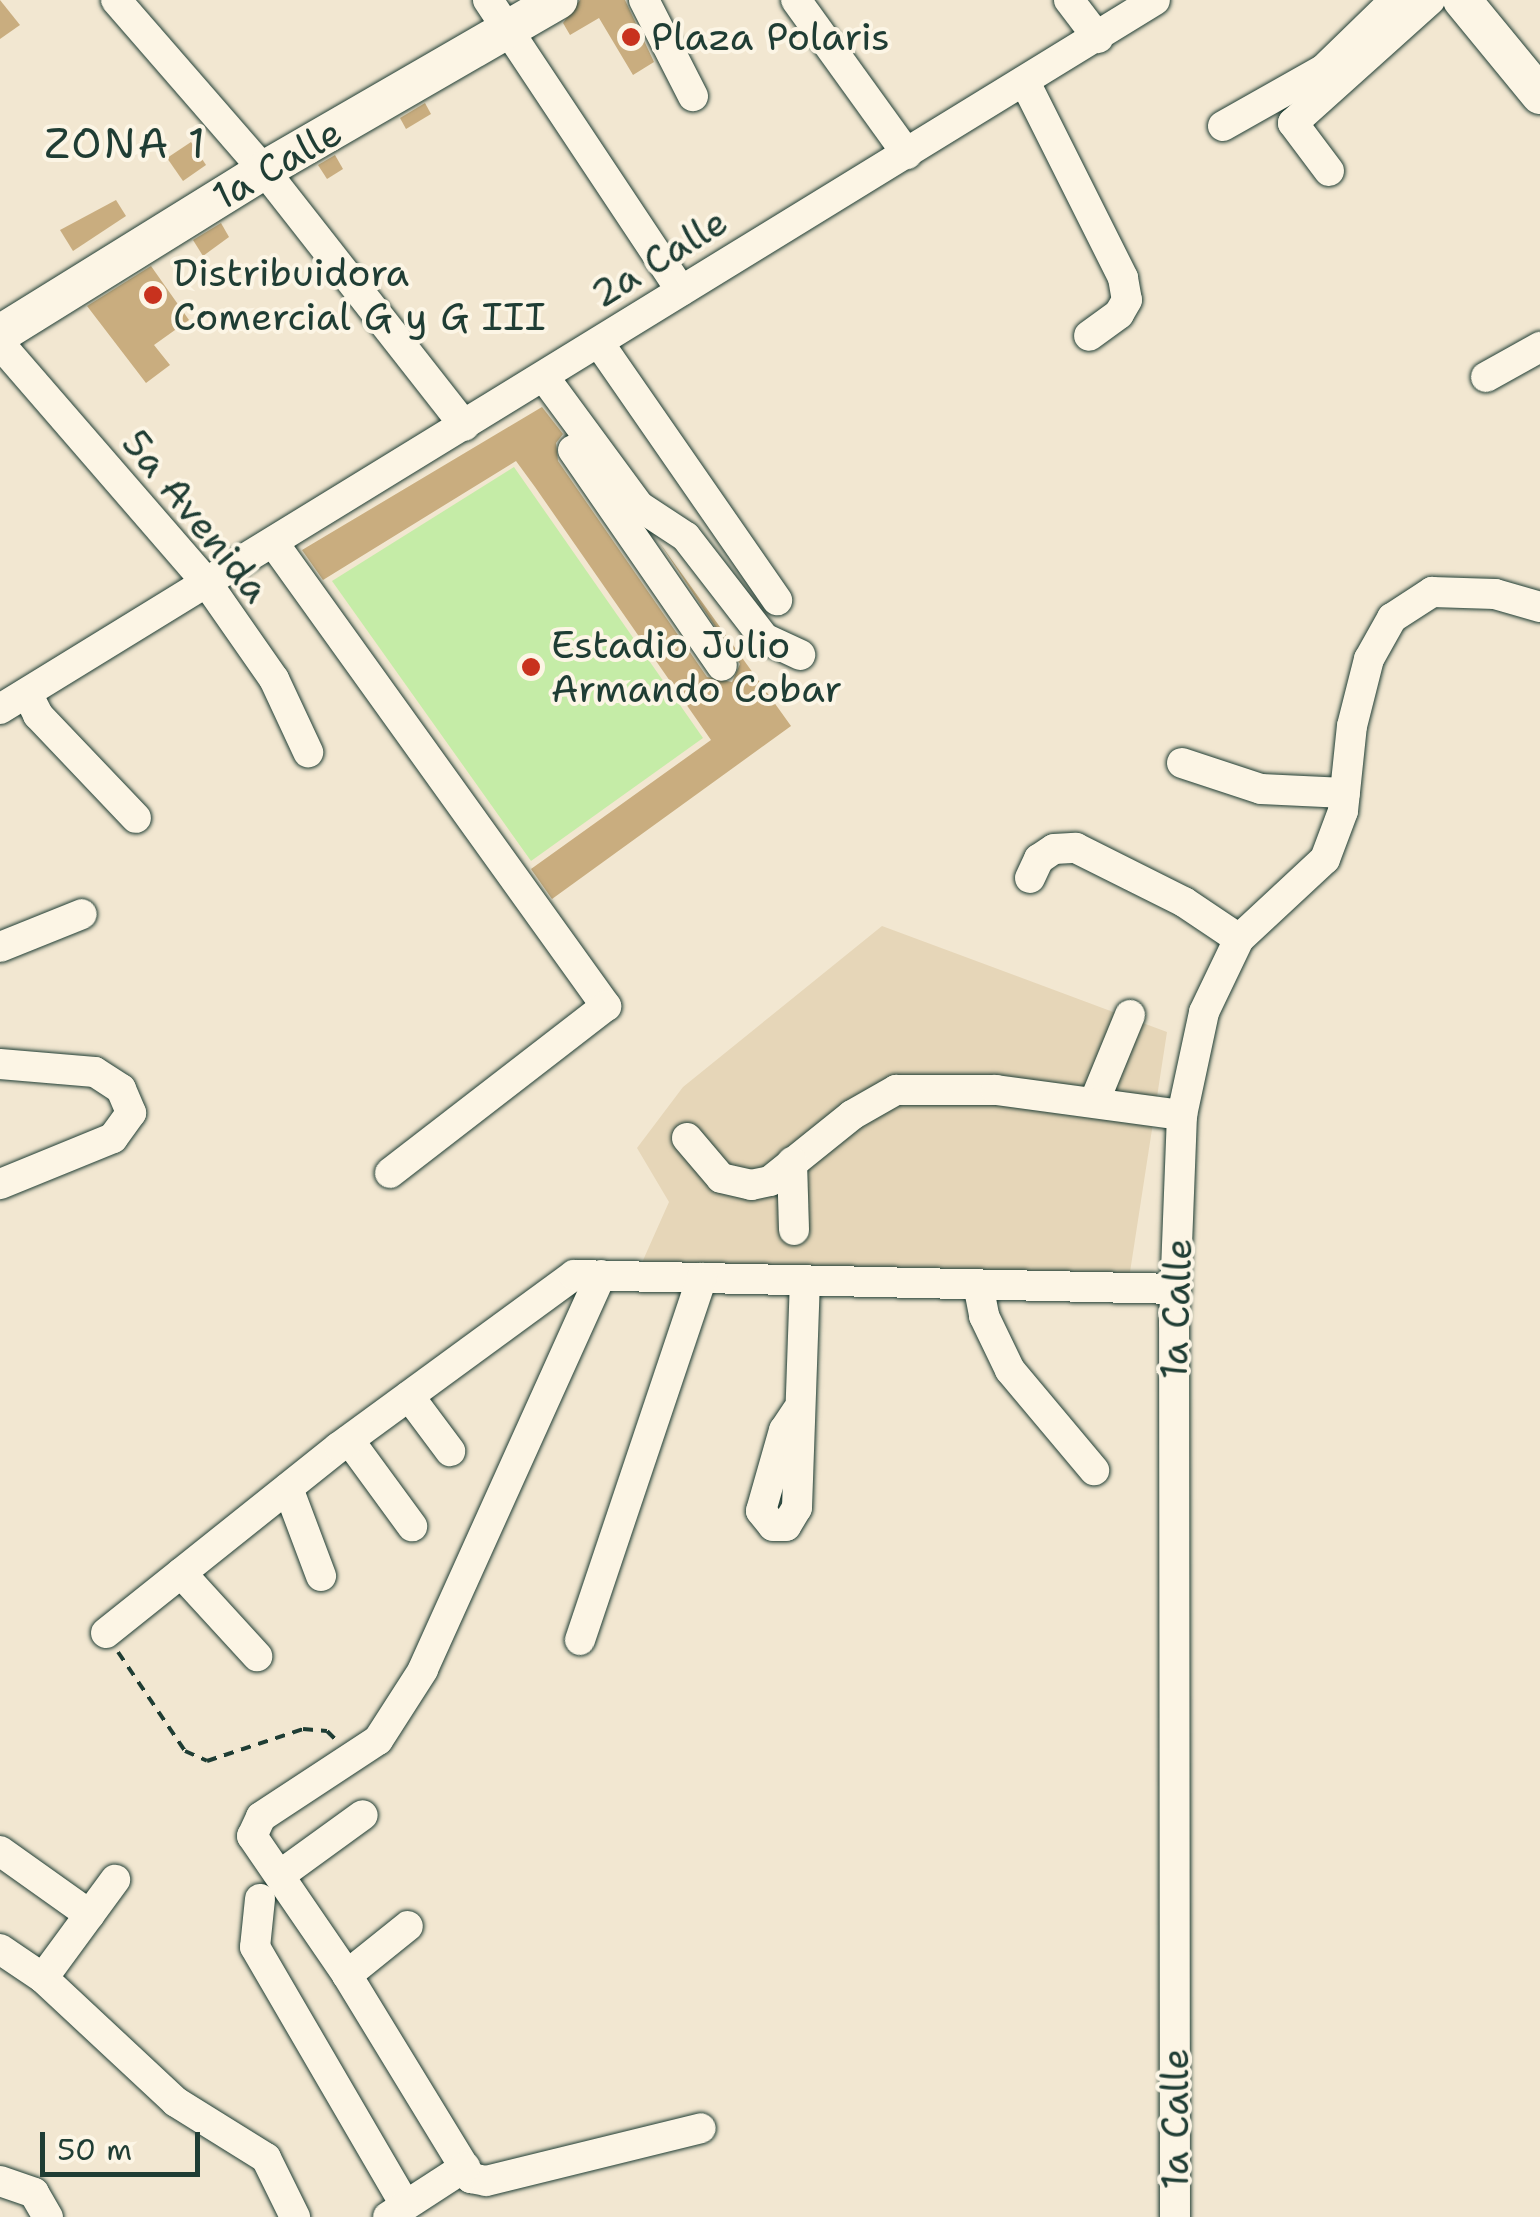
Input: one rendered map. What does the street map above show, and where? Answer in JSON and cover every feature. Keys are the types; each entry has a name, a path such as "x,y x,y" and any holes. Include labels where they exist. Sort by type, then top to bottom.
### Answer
{"main road":[{"name":"1a Calle","path":"0,334 264,170 510,32 558,0"},
{"path":"1462,0 1540,94"},
{"path":"1493,0 1540,56"}],"street":[{"path":"116,0 264,170 465,426"},
{"path":"488,0 682,291"},
{"path":"644,0 693,96"},
{"path":"796,0 907,154"},
{"path":"1068,0 1098,38"},
{"name":"2a Calle","path":"0,709 207,582 275,545 1156,0"},
{"path":"1223,126 1324,69 1395,0"},
{"path":"1330,172 1293,123 1430,0"},
{"path":"1025,82 1123,278 1127,300 1119,314 1089,336"},
{"path":"599,343 777,600"},
{"name":"5a Avenida","path":"0,344 207,582 274,679 308,752"},
{"path":"1486,377 1540,347"},
{"path":"537,382 639,506 686,537 764,638 800,655"},
{"path":"537,382 722,666"},
{"path":"275,545 606,1006 390,1173"},
{"name":"1a Calle","path":"1175,2217 1176,1289 1182,1114 1204,1012 1239,940 1326,859 1345,793 1352,726 1368,659 1392,618 1432,592 1495,594 1540,607"},
{"path":"27,692 38,715 136,818"},
{"path":"1182,762 1261,789 1345,793"},
{"path":"1030,878 1039,858 1054,849 1076,848 1184,902 1239,940"},
{"path":"0,947 82,914"},
{"path":"1095,1100 1130,1015"},
{"path":"0,1064 94,1072 121,1089 131,1114 113,1138 0,1184"},
{"path":"687,1138 721,1178 751,1185 770,1181 896,1090 996,1090 1182,1114"},
{"path":"792,1162 794,1230"},
{"path":"106,1633 349,1440 574,1275 1176,1289"},
{"path":"601,1276 423,1670 378,1740 252,1826 252,1836 347,1974 471,2178 486,2181 701,2128"},
{"path":"580,1640 702,1278"},
{"path":"797,1411 805,1280"},
{"path":"978,1284 984,1316 1010,1370 1094,1470"},
{"path":"410,1396 450,1451"},
{"path":"349,1440 412,1526"},
{"path":"288,1488 321,1576"},
{"path":"181,1573 257,1656"},
{"path":"280,1875 363,1815"},
{"path":"0,1851 90,1915"},
{"path":"43,1978 116,1880"},
{"path":"260,1899 255,1947 396,2211 465,2167"},
{"path":"347,1974 408,1926"},
{"path":"0,1949 43,1978 176,2102 266,2158 295,2217"},
{"path":"0,2181 34,2193 48,2217"}],"path":[{"path":"106,1633 185,1751 207,1762 303,1730 327,1731 350,1759"}],"shaded area":[{"path":"882,926 1167,1032 1128,1285 632,1285 669,1202 637,1148 683,1087"}],"green space":[{"path":"514,467 703,738 531,861 332,581"}],"building":[{"path":"0,0 20,25 0,39"},
{"name":"Plaza Polaris","path":"580,0 625,0 654,62 633,75 599,18 570,35 563,23"},
{"path":"425,103 431,114 406,129 400,118"},
{"path":"191,142 206,165 183,181 167,158"},
{"path":"335,155 343,169 327,179 318,165"},
{"path":"116,200 126,216 73,251 60,230"},
{"path":"221,223 229,237 203,256 193,240"},
{"path":"151,266 189,320 154,345 170,365 146,383 87,306"},
{"path":"542,407 563,434 556,443 558,461 707,677 732,682 740,664 659,542 791,726 552,899 531,869 711,740 535,487 516,461 323,580 302,550"}],"place":[{"name":"Plaza Polaris","path":"631,37"},
{"name":"Distribuidora Comercial G y G III","path":"153,295"},
{"name":"Estadio Julio Armando Cobar","path":"531,667"}],"district":[{"name":"ZONA 1","path":"126,143"}]}
